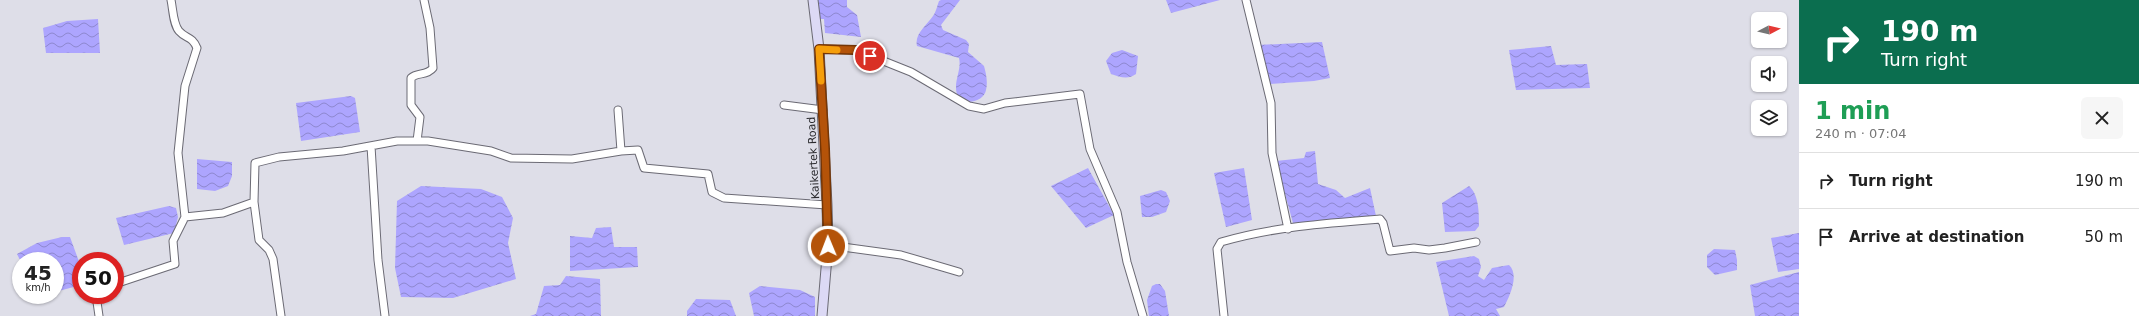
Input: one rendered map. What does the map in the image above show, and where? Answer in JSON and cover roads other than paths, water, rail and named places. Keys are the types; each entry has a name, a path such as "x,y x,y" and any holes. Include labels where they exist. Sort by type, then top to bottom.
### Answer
{"main road":[{"name":"Kaikertek Road","path":"813,0 819,49 827,205 828,246 822,316"}],"street":[{"path":"124,281 175,264 173,241 185,217 178,154 185,86 197,48 194,40 180,31 177,26 170,0"},
{"path":"417,141 420,118 411,105 412,78 428,72 433,68 430,28 424,0"},
{"path":"1246,0 1270,103 1272,153 1288,229"},
{"path":"819,49 856,50 911,72 969,106 984,109 1005,103 1080,94 1090,149 1117,212 1126,262 1143,316"},
{"path":"784,105 823,110"},
{"path":"618,110 621,151"},
{"path":"281,316 273,259 269,250 259,240 254,202 255,163 279,157 343,151 397,141 417,141 491,151 511,158 572,160 621,151 638,150 644,168 708,174 712,192 724,198 827,205"},
{"path":"371,146 378,260 385,316"},
{"path":"185,217 222,213 254,202"},
{"path":"1224,316 1217,249 1218,244 1237,237 1330,223 1380,220 1383,223 1390,251 1414,248 1429,250 1476,242"},
{"path":"828,246 901,255 959,272"},
{"path":"97,304 99,316"}],"water":[{"path":"816,0 847,0 847,7 857,15 861,37 825,33 824,19 818,19"},
{"path":"960,0 941,25 943,30 966,40 969,44 968,52 984,66 987,87 984,94 978,100 968,102 964,101 957,94 956,85 960,62 959,58 917,46 917,38 919,34 936,11 939,1"},
{"path":"1166,0 1220,0 1171,13"},
{"path":"98,19 100,53 46,53 43,28 67,21"},
{"path":"1322,42 1330,78 1314,81 1270,84 1257,45"},
{"path":"1551,46 1556,65 1587,64 1590,88 1516,90 1509,50"},
{"path":"1122,50 1138,56 1136,74 1133,76 1121,77 1111,74 1106,61 1112,53"},
{"path":"351,96 355,98 360,132 301,141 296,103"},
{"path":"1315,151 1318,184 1336,190 1345,198 1370,188 1376,216 1293,223 1276,161 1304,158 1306,152"},
{"path":"197,159 232,162 232,176 228,186 215,191 197,189"},
{"path":"1088,168 1114,215 1086,228 1051,186"},
{"path":"1244,168 1252,220 1226,227 1214,173"},
{"path":"421,186 481,189 502,197 513,218 508,243 516,279 453,298 401,297 395,268 397,201"},
{"path":"1469,186 1477,199 1479,226 1475,231 1445,232 1442,203"},
{"path":"1161,190 1166,192 1170,201 1166,212 1152,217 1142,217 1140,196"},
{"path":"169,206 176,208 178,217 174,233 124,245 116,218"},
{"path":"611,227 614,247 637,247 638,267 570,271 570,236 592,238 596,228"},
{"path":"1799,233 1799,269 1778,272 1771,238"},
{"path":"62,237 70,237 76,252 72,252 72,287 64,290 64,252 21,252 37,243"},
{"path":"1714,249 1735,250 1737,270 1715,275 1707,267 1707,255"},
{"path":"1474,256 1479,259 1481,267 1478,276 1484,280 1492,268 1509,265 1512,269 1514,280 1508,298 1504,307 1496,309 1500,316 1449,316 1436,262"},
{"path":"1799,272 1799,316 1755,316 1750,285"},
{"path":"566,276 600,279 601,316 530,316 536,314 544,286 560,285"},
{"path":"1160,284 1165,291 1169,316 1149,316 1147,300 1152,286"},
{"path":"760,286 800,290 815,297 815,316 754,316 749,293"},
{"path":"696,299 730,300 736,316 687,316 687,311"}]}
